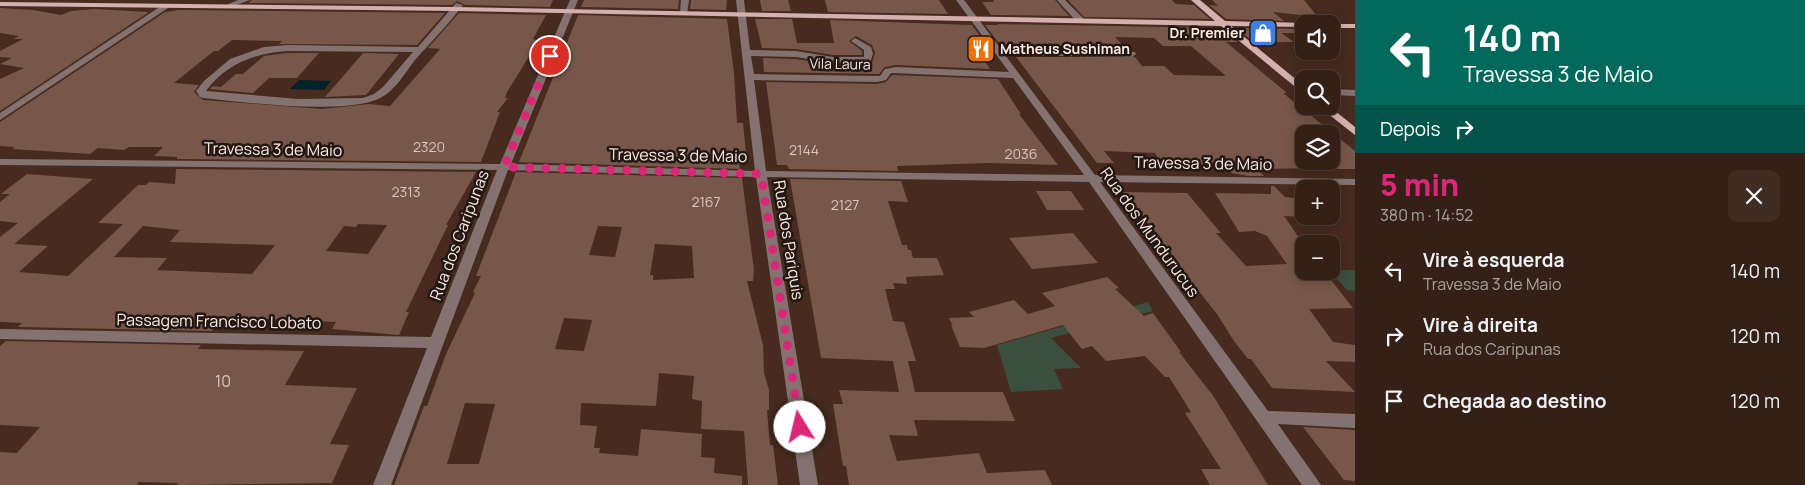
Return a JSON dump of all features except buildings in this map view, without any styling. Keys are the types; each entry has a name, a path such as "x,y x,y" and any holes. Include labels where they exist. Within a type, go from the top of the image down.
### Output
{"main road":[{"path":"167,6 176,0"},
{"path":"1195,0 1295,84"},
{"path":"0,4 457,7 742,14 846,19 1080,20 1295,25"},
{"path":"1340,26 1355,26"},
{"path":"1333,115 1355,132"}],"street":[{"path":"228,6 246,0"},
{"name":"Rua dos Caripunas","path":"382,485 504,167 574,0"},
{"path":"684,13 686,0"},
{"name":"Rua dos Pariquis","path":"740,0 751,77 761,174 809,485"},
{"name":"Rua dos Mundurucus","path":"960,0 1312,485"},
{"path":"1061,0 1080,20"},
{"path":"0,117 167,6"},
{"path":"420,50 287,48 264,50 233,61 207,83 201,91 207,96 286,101 362,101 381,93 420,50 457,7"},
{"path":"747,53 796,54 833,60 866,60 869,54 868,49 855,40"},
{"path":"998,52 1132,54"},
{"name":"Vila Laura","path":"751,77 878,79 883,78 888,71 894,70 1015,75"},
{"path":"1340,92 1355,93"},
{"name":"Travessa 3 de Maio","path":"0,162 504,167 761,174 1355,182"},
{"name":"Passagem Francisco Lobato","path":"0,334 437,343"},
{"path":"1262,416 1355,421"}],"green space":[{"path":"1340,270 1355,270 1355,291 1347,290 1338,280 1340,280"},
{"path":"1148,302 1153,311 1051,338 1081,368 1054,369 1063,389 1011,392 997,345"}],"water":[{"path":"299,80 331,81 324,90 290,89"}],"place":[{"name":"Dr. Premier","path":"1263,33"},
{"name":"Matheus Sushiman","path":"981,49"}],"route":[{"path":"550,56 504,167 761,174 800,427"}]}
